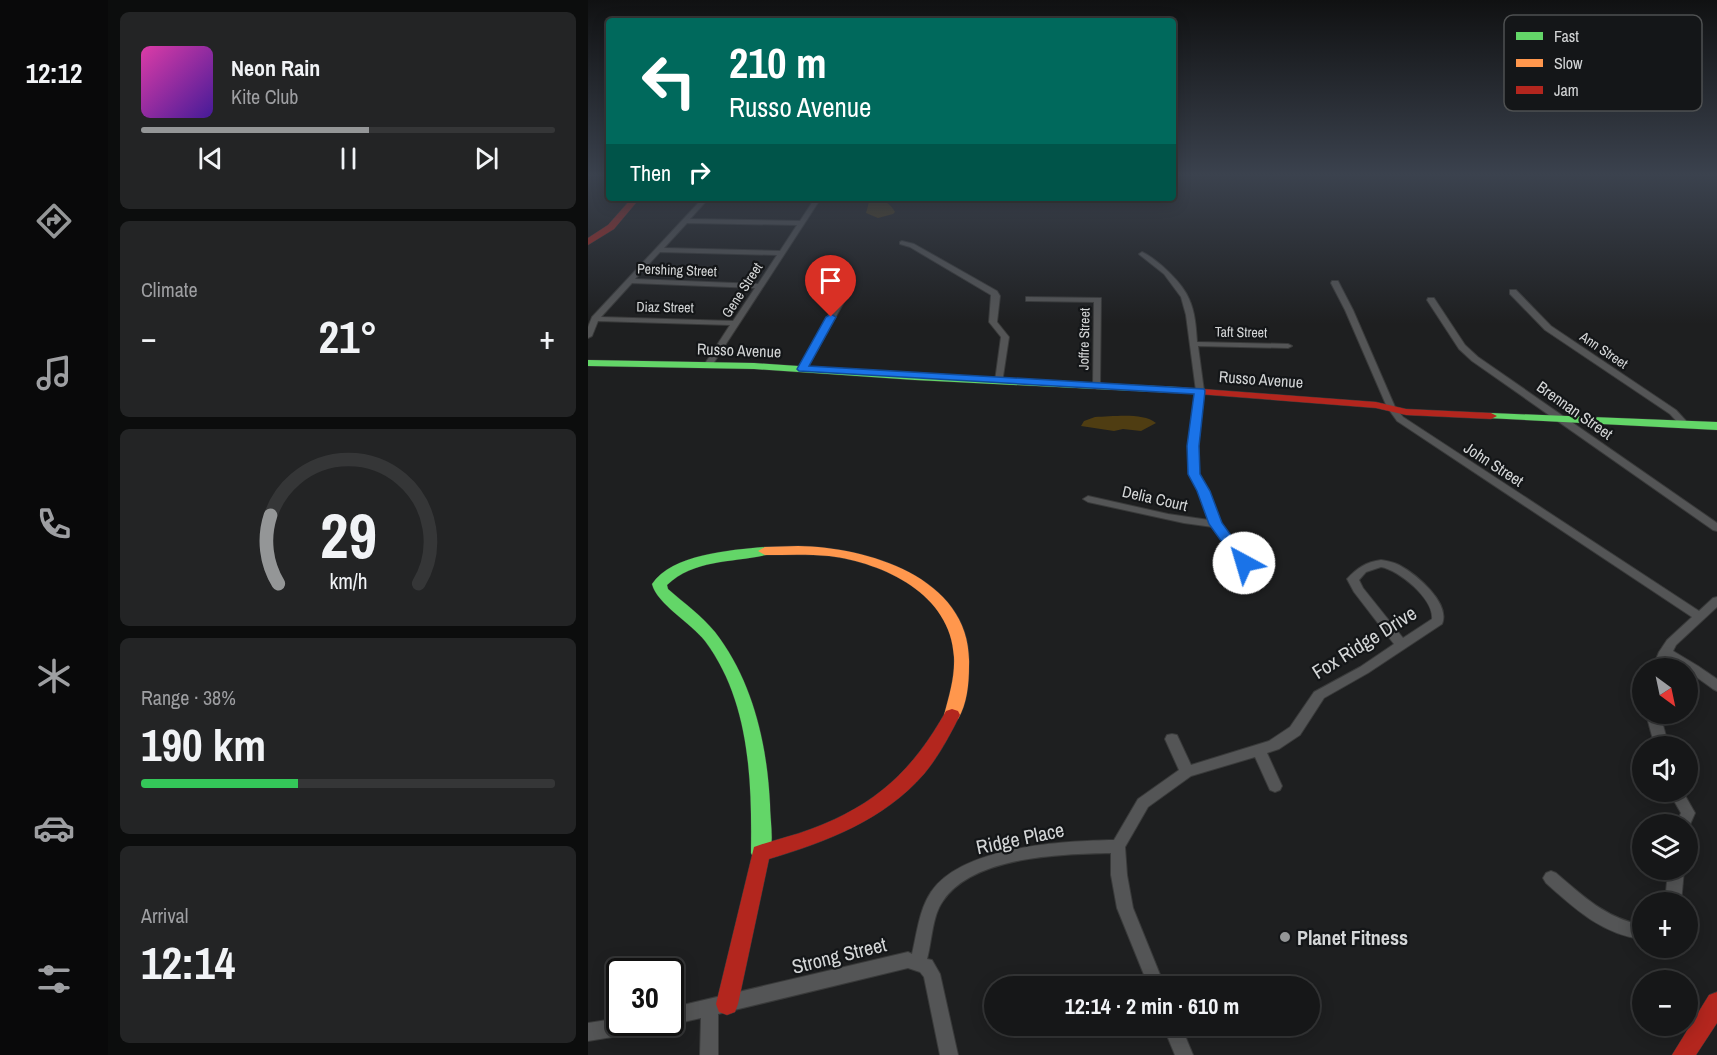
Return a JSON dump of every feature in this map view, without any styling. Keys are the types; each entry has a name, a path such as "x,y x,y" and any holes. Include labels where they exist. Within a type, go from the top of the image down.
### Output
{"street":[{"path":"588,242 613,225"},
{"path":"588,336 595,319 680,225"},
{"name":"Gene Street","path":"708,365 799,225"},
{"path":"902,243 912,245 994,293 996,296 993,322 1005,337 999,381"},
{"path":"657,250 780,253"},
{"path":"1142,254 1166,273 1185,297 1200,391 1193,446 1194,474 1204,491 1216,524 1244,563"},
{"name":"Pershing Street","path":"629,281 760,286"},
{"name":"John Street","path":"1335,283 1391,407 1400,419 1698,616"},
{"name":"Ann Street","path":"1513,292 1548,328 1682,421"},
{"name":"Joffre Street","path":"1029,299 1098,300 1097,386"},
{"path":"802,369 841,300"},
{"name":"Brennan Street","path":"1431,300 1462,346 1475,359 1717,528"},
{"name":"Diaz Street","path":"595,319 735,322"},
{"name":"Taft Street","path":"1194,344 1288,346"},
{"name":"Russo Avenue","path":"588,363 802,369 1200,391 1391,407 1406,412 1556,415 1682,421 1717,426"},
{"name":"Russo Avenue","path":"1682,421 1717,419"},
{"name":"Delia Court","path":"1088,499 1216,524"},
{"path":"727,1004 760,853 762,816 760,769 746,704 724,657 698,623 661,591 659,584 671,573 706,561 771,550 831,551 871,558 889,565 928,588 941,602 958,631 963,656 961,688 947,726 915,773 881,802 821,834 760,853"},
{"name":"Fox Ridge Drive","path":"1118,846 1143,803 1187,772 1259,751 1295,731 1320,695 1364,670 1438,621 1440,613 1437,606 1409,576 1394,566 1383,563 1360,571 1353,579 1358,589 1401,644"},
{"path":"1663,658 1671,643 1717,601"},
{"path":"1665,652 1717,686"},
{"path":"1172,740 1187,772"},
{"path":"1259,751 1275,786"},
{"path":"1118,846 1125,908 1153,976"},
{"name":"Ridge Place","path":"918,962 931,907 938,893 948,883 974,868 1002,859 1057,848 1118,846"},
{"path":"1551,878 1602,919 1616,927 1632,930"},
{"name":"Strong Street","path":"684,1014 889,963 908,960 918,962"},
{"path":"918,962 932,974 949,1055"},
{"path":"1683,1055 1717,1003"},
{"path":"709,1055 710,1008"},
{"path":"588,1032 606,1029"},
{"path":"1176,1036 1184,1055"}],"shaded area":[{"path":"1135,416 1156,423 1141,431 1123,429 1114,431 1081,426 1084,421 1095,417"}],"traffic: fast":[{"path":"588,363 754,366 915,377 1176,390"},
{"path":"1491,416 1717,426"},
{"path":"761,853 758,769 748,714 739,688 727,662 706,631 661,591 659,584 679,569 693,564 723,556 765,551"}],"traffic: slow":[{"path":"765,551 819,551 852,556 881,564 907,576 929,591 946,610 957,631 962,656 961,684 952,715"}],"traffic: jam":[{"path":"588,242 613,225"},
{"path":"1176,390 1376,405 1406,412 1491,416"},
{"path":"727,1004 761,853 821,834 874,807 918,768 937,744 952,715"},
{"path":"1683,1055 1717,1003"}],"place":[{"name":"Planet Fitness","path":"1285,937"}],"route":[{"path":"831,317 802,369 1200,391 1193,446 1194,474 1204,491 1216,524 1244,563"}]}
